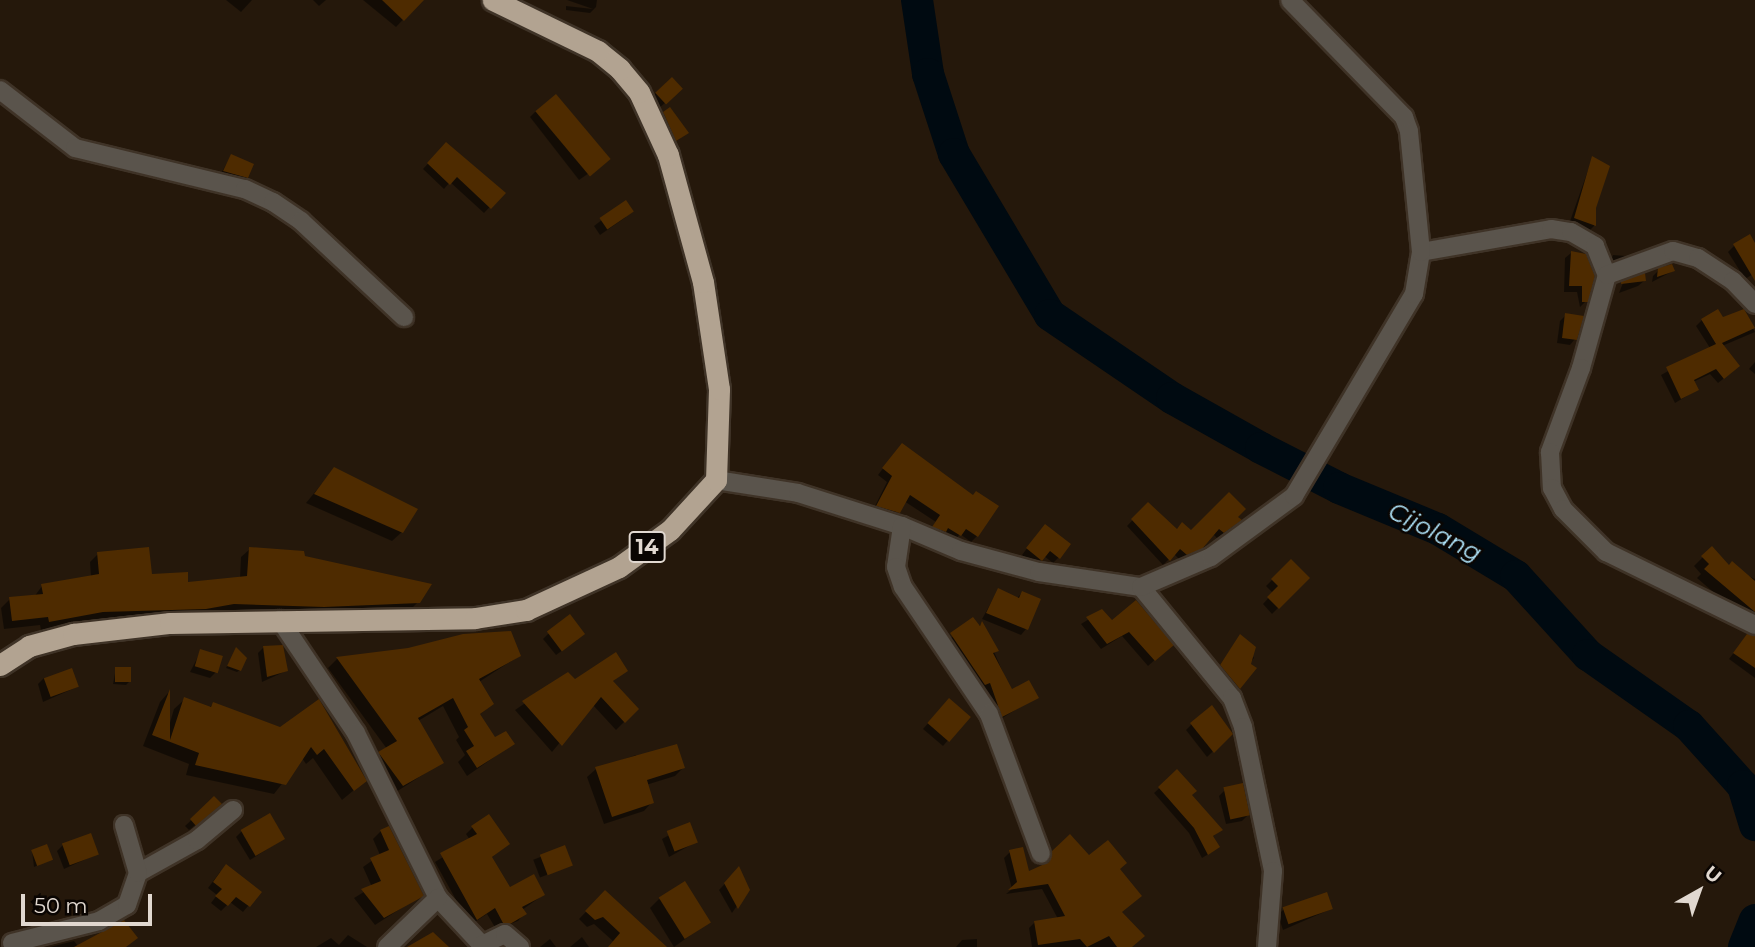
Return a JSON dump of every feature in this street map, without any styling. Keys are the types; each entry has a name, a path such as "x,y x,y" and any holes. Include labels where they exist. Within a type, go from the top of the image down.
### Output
{"highway":[{"path":"493,0 598,51 639,92 651,117 668,155 703,282 719,390 716,480"},
{"name":"14","path":"0,665 29,646 73,634 170,623 475,618 526,610 619,567 670,530 716,480"}],"street":[{"path":"716,480 798,493 902,526 961,551 1026,568 1141,587 1211,557 1294,496 1414,295 1421,252 1404,117 1290,0"},
{"path":"0,90 75,148 245,189 273,202 300,221 404,317"},
{"path":"1421,252 1551,229 1571,232 1595,246 1607,275 1581,368 1550,452 1552,488 1563,509 1606,552 1755,625"},
{"path":"1607,275 1673,251 1698,258 1732,281 1755,304"},
{"path":"902,526 896,567 903,587 989,714 1041,854"},
{"path":"1141,587 1232,698 1243,727 1273,871 1266,947"},
{"path":"280,620 356,733 438,898 482,945 505,934 520,947"},
{"path":"138,873 197,840 233,810"},
{"path":"9,940 108,918 134,895 138,873 124,825"},
{"path":"387,947 438,898"}],"building":[{"path":"382,0 424,0 404,21"},
{"path":"672,77 683,89 666,104 655,93"},
{"path":"556,94 611,159 590,176 535,111"},
{"path":"670,107 689,133 676,141 663,112"},
{"path":"446,142 506,193 491,209 457,177 450,185 427,163"},
{"path":"231,154 254,164 248,178 223,171"},
{"path":"1592,156 1610,166 1596,208 1596,226 1574,218"},
{"path":"626,200 634,212 607,230 599,218"},
{"path":"1750,234 1755,243 1755,281 1733,244"},
{"path":"1571,251 1586,254 1595,276 1588,302 1582,302 1582,286 1569,286"},
{"path":"1672,264 1675,271 1657,277 1658,268"},
{"path":"1645,273 1646,281 1621,284 1620,276"},
{"path":"1718,309 1723,317 1744,309 1755,328 1722,343 1740,366 1724,379 1716,369 1694,380 1699,390 1681,399 1666,367 1716,344 1701,319"},
{"path":"1565,313 1584,316 1577,340 1562,338"},
{"path":"902,443 973,495 976,491 999,506 978,537 966,529 961,536 948,528 946,532 932,527 940,515 910,495 900,513 876,506 892,476 882,468"},
{"path":"334,467 418,509 403,533 314,494"},
{"path":"1229,492 1246,509 1238,517 1242,520 1224,533 1219,529 1202,549 1187,555 1180,549 1170,561 1131,519 1148,502 1177,529 1182,522 1191,530"},
{"path":"1045,524 1071,544 1060,559 1050,551 1042,561 1026,548"},
{"path":"1712,546 1729,565 1732,561 1755,581 1755,612 1704,569 1709,564 1701,556"},
{"path":"149,547 152,574 188,572 188,582 247,576 249,547 304,551 305,556 432,584 420,603 324,607 234,604 206,609 103,612 49,622 48,617 12,621 9,597 43,594 41,584 99,574 97,552"},
{"path":"1291,559 1310,578 1279,609 1267,597 1278,586 1271,579"},
{"path":"998,588 1019,598 1022,591 1041,599 1028,630 986,613"},
{"path":"1136,600 1174,645 1155,661 1129,632 1107,644 1086,617 1102,609 1112,620"},
{"path":"570,614 585,634 562,651 547,631"},
{"path":"973,617 980,626 982,621 999,651 993,653 1012,689 1029,680 1039,698 1002,717 990,683 985,685 950,633"},
{"path":"511,631 521,656 479,679 494,704 480,714 495,737 506,731 515,744 477,768 466,751 474,746 464,730 468,727 453,698 418,718 444,763 403,786 378,752 397,741 336,657 408,648 463,634"},
{"path":"1240,634 1256,647 1251,664 1257,668 1240,689 1220,665"},
{"path":"1747,634 1755,636 1755,668 1733,653"},
{"path":"283,645 288,671 267,677 263,646"},
{"path":"236,647 247,658 241,671 227,666"},
{"path":"200,649 223,656 218,673 195,666"},
{"path":"616,652 628,671 613,681 639,709 625,723 601,697 562,746 522,701 568,672 575,679"},
{"path":"115,667 131,667 131,682 115,682"},
{"path":"72,668 79,687 51,697 44,678"},
{"path":"170,689 170,740 184,697 211,707 213,702 280,727 319,699 367,781 354,791 324,749 317,755 311,747 286,785 195,765 199,753 152,735"},
{"path":"949,698 971,717 949,742 927,723"},
{"path":"1212,705 1233,734 1214,753 1190,723"},
{"path":"677,744 685,768 647,780 654,803 612,817 595,767"},
{"path":"1177,769 1197,791 1192,795 1223,830 1213,836 1220,847 1208,855 1194,828 1158,787"},
{"path":"1243,783 1250,815 1230,819 1223,787"},
{"path":"214,796 222,804 196,826 190,819"},
{"path":"270,813 285,839 256,856 241,830"},
{"path":"489,814 510,844 492,857 510,887 534,874 545,895 522,907 527,914 510,924 503,923 495,908 477,920 440,853 477,834 471,826"},
{"path":"690,822 698,843 675,851 667,831"},
{"path":"389,826 424,896 384,918 361,889 381,881 370,858 389,850 380,830"},
{"path":"91,833 99,855 70,865 62,844"},
{"path":"1070,834 1089,855 1108,840 1127,863 1120,869 1142,896 1122,912 1145,936 1132,947 1117,947 1109,936 1087,947 1080,939 1038,945 1034,921 1065,916 1048,884 1008,890 1017,882 1009,850 1023,847 1029,871 1049,862 1052,851"},
{"path":"47,844 53,860 37,866 31,850"},
{"path":"565,845 573,866 548,875 540,855"},
{"path":"226,864 262,892 250,907 236,897 228,906 215,896 222,889 213,882"},
{"path":"739,866 750,890 738,909 724,883"},
{"path":"685,881 711,923 685,939 659,897"},
{"path":"605,890 667,947 608,947 620,933 603,917 595,920 585,911"},
{"path":"1327,892 1333,909 1288,924 1283,907"},
{"path":"124,920 138,938 126,947 74,947"},
{"path":"433,932 449,947 407,947"}],"waterway":[{"name":"Cijolang","path":"917,0 928,74 954,154 1050,315 1172,398 1261,448 1339,488 1438,529 1516,576 1588,655 1689,726 1743,786 1755,825"},
{"name":"Cijolang","path":"1744,947 1755,920"}]}
